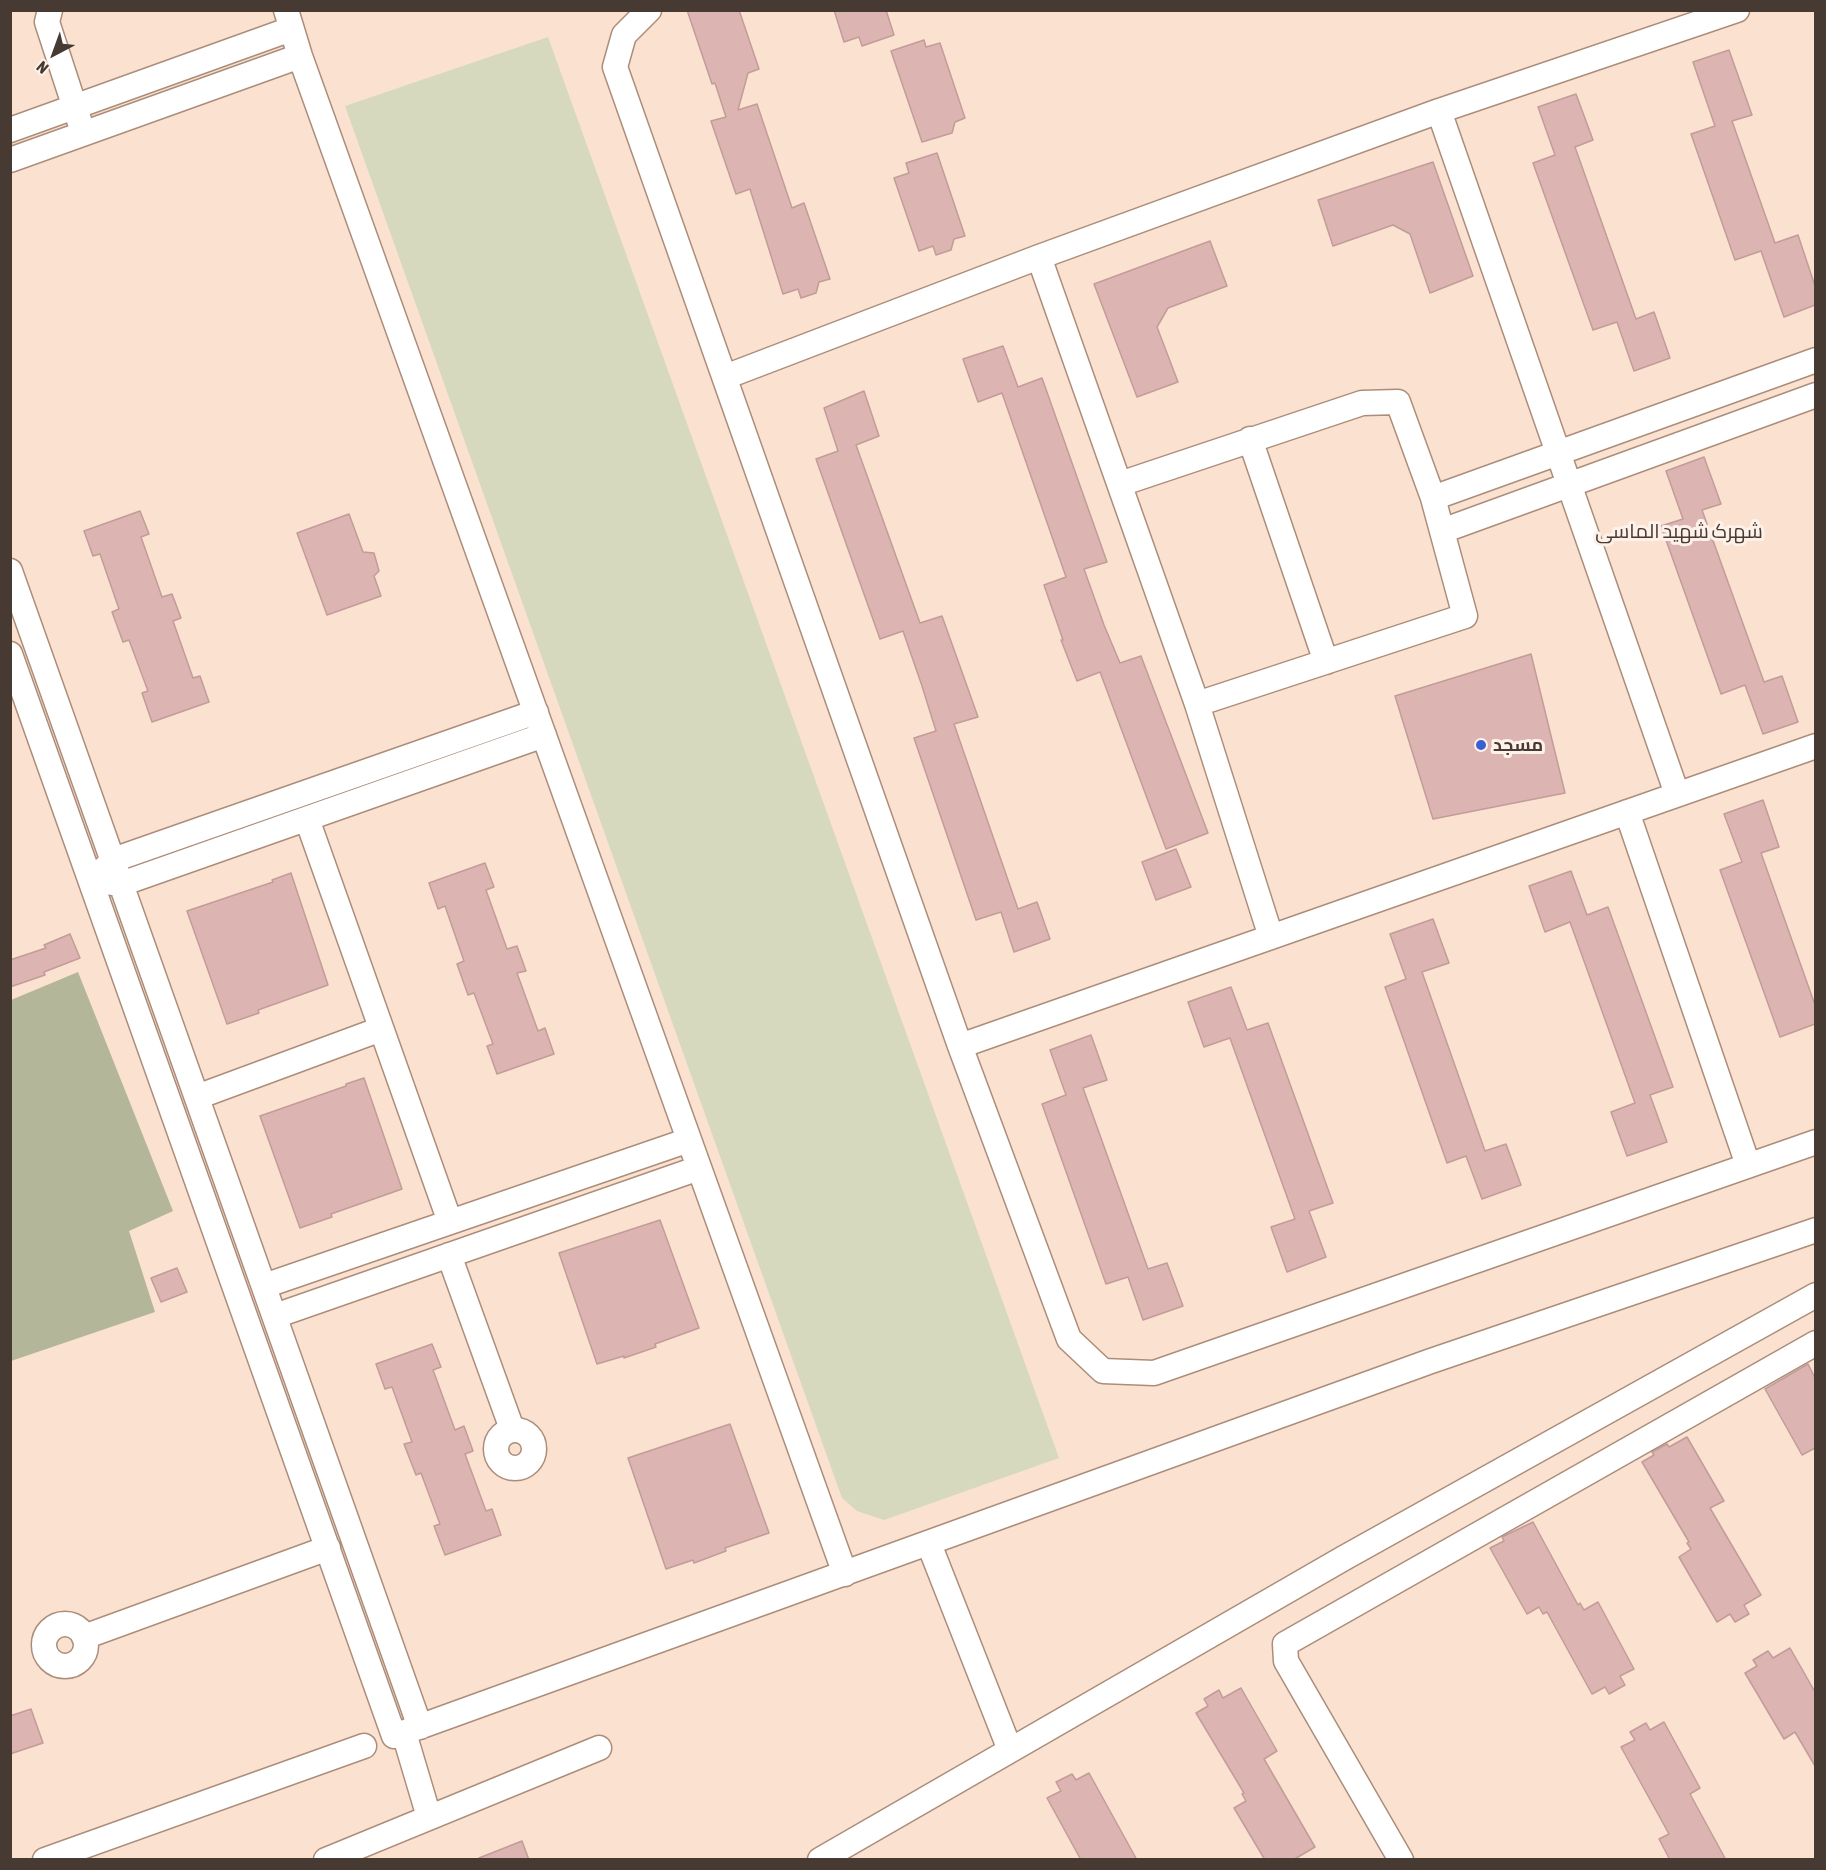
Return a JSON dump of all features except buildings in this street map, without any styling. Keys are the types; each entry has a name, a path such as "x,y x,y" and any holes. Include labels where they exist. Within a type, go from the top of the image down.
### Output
{"street":[{"path":"50,10 47,22 84,133"},
{"path":"649,10 624,34 615,67 960,1046 1069,1339 1103,1371 1154,1373 1815,1142"},
{"path":"725,377 1039,257 1439,111 1737,10"},
{"path":"10,130 75,107 288,20 845,1574"},
{"path":"10,160 300,56"},
{"path":"1439,111 1677,795"},
{"path":"1039,257 1197,704 1271,937"},
{"path":"1433,498 1815,360"},
{"path":"1442,531 1815,395"},
{"path":"1120,484 1362,403 1398,402 1433,498 1465,616 1197,704"},
{"path":"1250,439 1326,662"},
{"path":"10,571 275,1316 406,1732 429,1817"},
{"path":"10,654 328,1548 406,1732"},
{"path":"91,881 113,861 536,712"},
{"path":"91,881 121,884 544,735"},
{"path":"960,1046 1815,746"},
{"path":"1627,812 1749,1165"},
{"path":"306,819 450,1222"},
{"path":"197,1097 381,1029"},
{"path":"264,1286 689,1140"},
{"path":"275,1316 699,1168"},
{"path":"406,1732 1431,1361 1815,1230"},
{"path":"448,1255 512,1429"},
{"path":"820,1860 1344,1558 1815,1295"},
{"path":"1401,1860 1286,1661 1285,1644 1815,1343"},
{"path":"930,1544 1010,1750"},
{"path":"84,1637 328,1548"},
{"path":"45,1860 364,1746"},
{"path":"326,1860 599,1748"}],"green space":[{"path":"548,37 1059,1458 884,1520 857,1511 842,1498 345,106"},
{"path":"78,972 173,1211 129,1231 155,1312 11,1361 11,1000"}],"place":[{"name":"مسجد","path":"1481,745"}],"district":[{"name":"شهرک شهید الماسی","path":"1679,532"}]}
